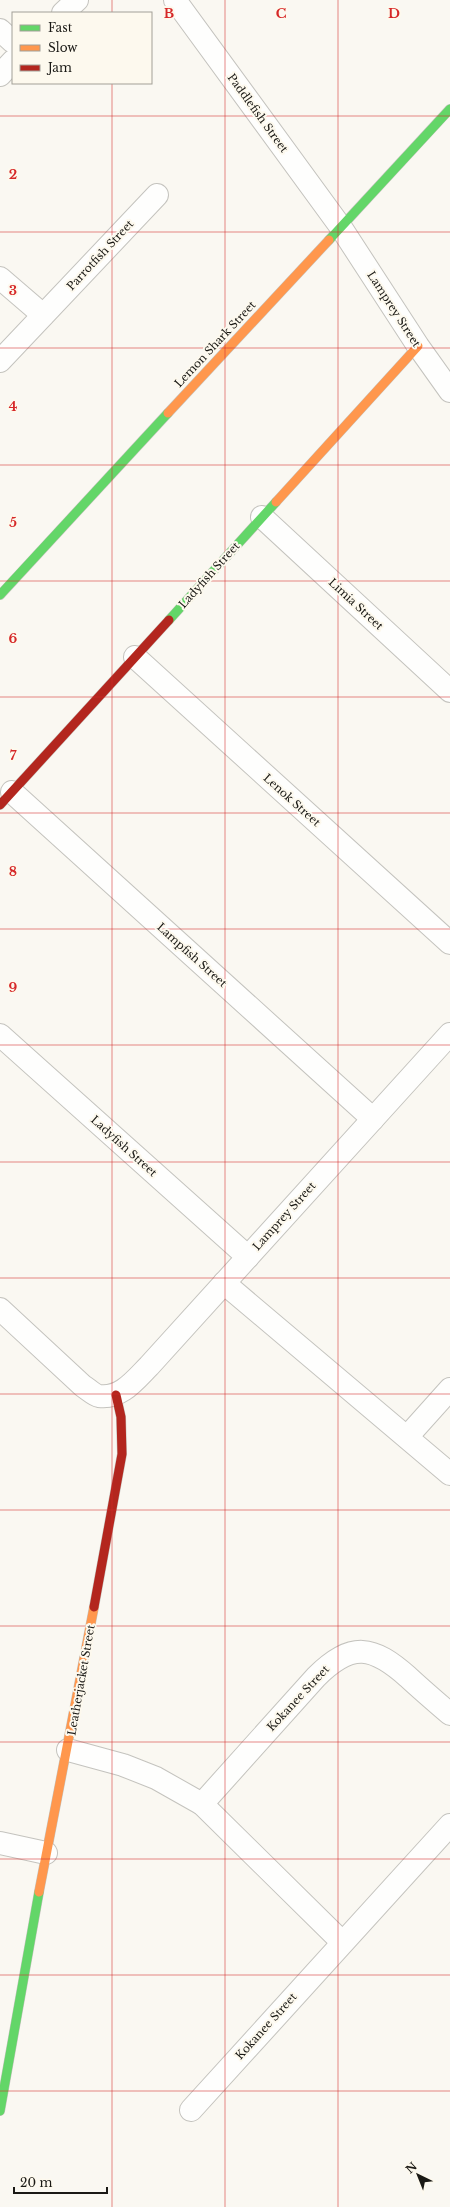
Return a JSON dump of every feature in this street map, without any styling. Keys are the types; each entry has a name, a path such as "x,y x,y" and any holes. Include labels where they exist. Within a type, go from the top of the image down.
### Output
{"street":[{"path":"64,12 77,0"},
{"name":"Paddlefish Street","path":"175,0 340,226"},
{"path":"0,30 12,41"},
{"path":"0,75 12,62"},
{"name":"Lemon Shark Street","path":"0,596 340,226 450,109"},
{"name":"Parrotfish Street","path":"0,361 156,195"},
{"name":"Lamprey Street","path":"340,226 418,346 450,391"},
{"path":"0,278 43,315"},
{"name":"Ladyfish Street","path":"6,798 418,346"},
{"name":"Limia Street","path":"262,517 450,691"},
{"name":"Lenok Street","path":"135,657 450,943"},
{"name":"Lampfish Street","path":"6,798 373,1119"},
{"name":"Lamprey Street","path":"116,1395 149,1366 450,1034"},
{"name":"Ladyfish Street","path":"0,1035 248,1257"},
{"path":"224,1283 450,1474"},
{"path":"0,1310 83,1386 98,1396 116,1395"},
{"path":"407,1437 450,1389"},
{"name":"Leatherjacket Street","path":"0,2108 46,1853 68,1750 122,1454 121,1417 116,1395"},
{"name":"Kokanee Street","path":"202,1804 316,1676 330,1662 350,1653 366,1652 377,1654 390,1662 450,1714"},
{"path":"68,1750 123,1766 156,1778 202,1804 342,1942"},
{"name":"Kokanee Street","path":"191,2110 342,1942 450,1825"},
{"path":"0,1843 46,1853"}],"traffic: fast":[{"path":"329,240 450,109"},
{"path":"0,595 168,413"},
{"path":"169,620 276,502"},
{"path":"0,2111 39,1892"}],"traffic: slow":[{"path":"168,413 329,240"},
{"path":"276,502 418,346"},
{"path":"39,1892 94,1607"}],"traffic: jam":[{"path":"0,805 169,620"},
{"path":"94,1607 122,1454 121,1417 116,1395"}]}
